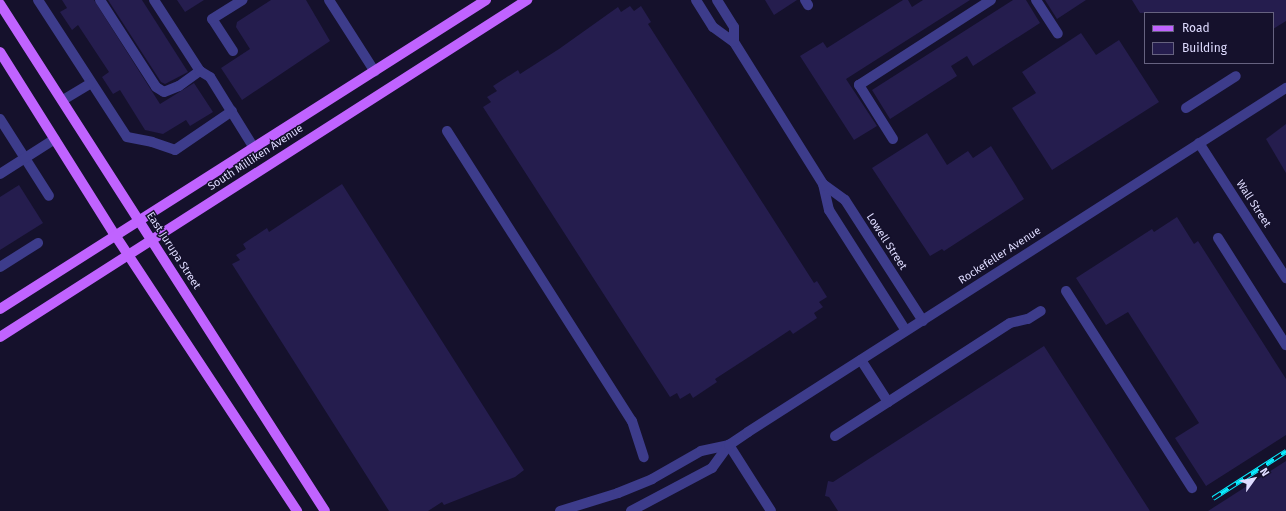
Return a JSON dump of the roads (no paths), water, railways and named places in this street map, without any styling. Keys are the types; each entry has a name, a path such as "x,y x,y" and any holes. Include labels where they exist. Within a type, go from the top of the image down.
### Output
{"main road":[{"name":"South Milliken Avenue","path":"0,309 486,0"},
{"name":"South Milliken Avenue","path":"0,337 527,0"},
{"name":"East Jurupa Street","path":"0,4 63,100 325,511"},
{"path":"0,52 115,235 297,511"}],"street":[{"path":"38,0 127,138 152,142 175,150 232,112"},
{"path":"100,0 156,87 164,92 179,86 200,71"},
{"path":"154,0 200,71 210,77 254,148"},
{"path":"233,51 212,19 242,0"},
{"path":"329,0 374,72"},
{"name":"Lowell Street","path":"696,0 713,27 734,42 823,184 829,210 906,331"},
{"name":"Lowell Street","path":"717,0 734,27 734,42"},
{"path":"893,139 859,85 991,0"},
{"path":"1036,0 1058,34"},
{"path":"1186,108 1236,76"},
{"path":"63,100 92,83"},
{"name":"Rockefeller Avenue","path":"560,511 618,493 652,479 701,451 728,445 1286,88"},
{"path":"0,120 49,196"},
{"path":"447,131 632,421 644,457"},
{"path":"0,174 55,139"},
{"name":"Wall Street","path":"1199,143 1286,278"},
{"name":"Lowell Street","path":"823,184 845,200 923,321"},
{"path":"1218,238 1286,345"},
{"path":"0,267 38,243"},
{"path":"1066,291 1192,488"},
{"path":"835,436 1010,323 1028,319 1041,311"},
{"path":"861,360 888,402"},
{"path":"728,445 771,511"},
{"name":"Rockefeller Avenue","path":"631,511 712,468 728,445"}],"railway":[{"path":"1213,498 1286,451"}]}
